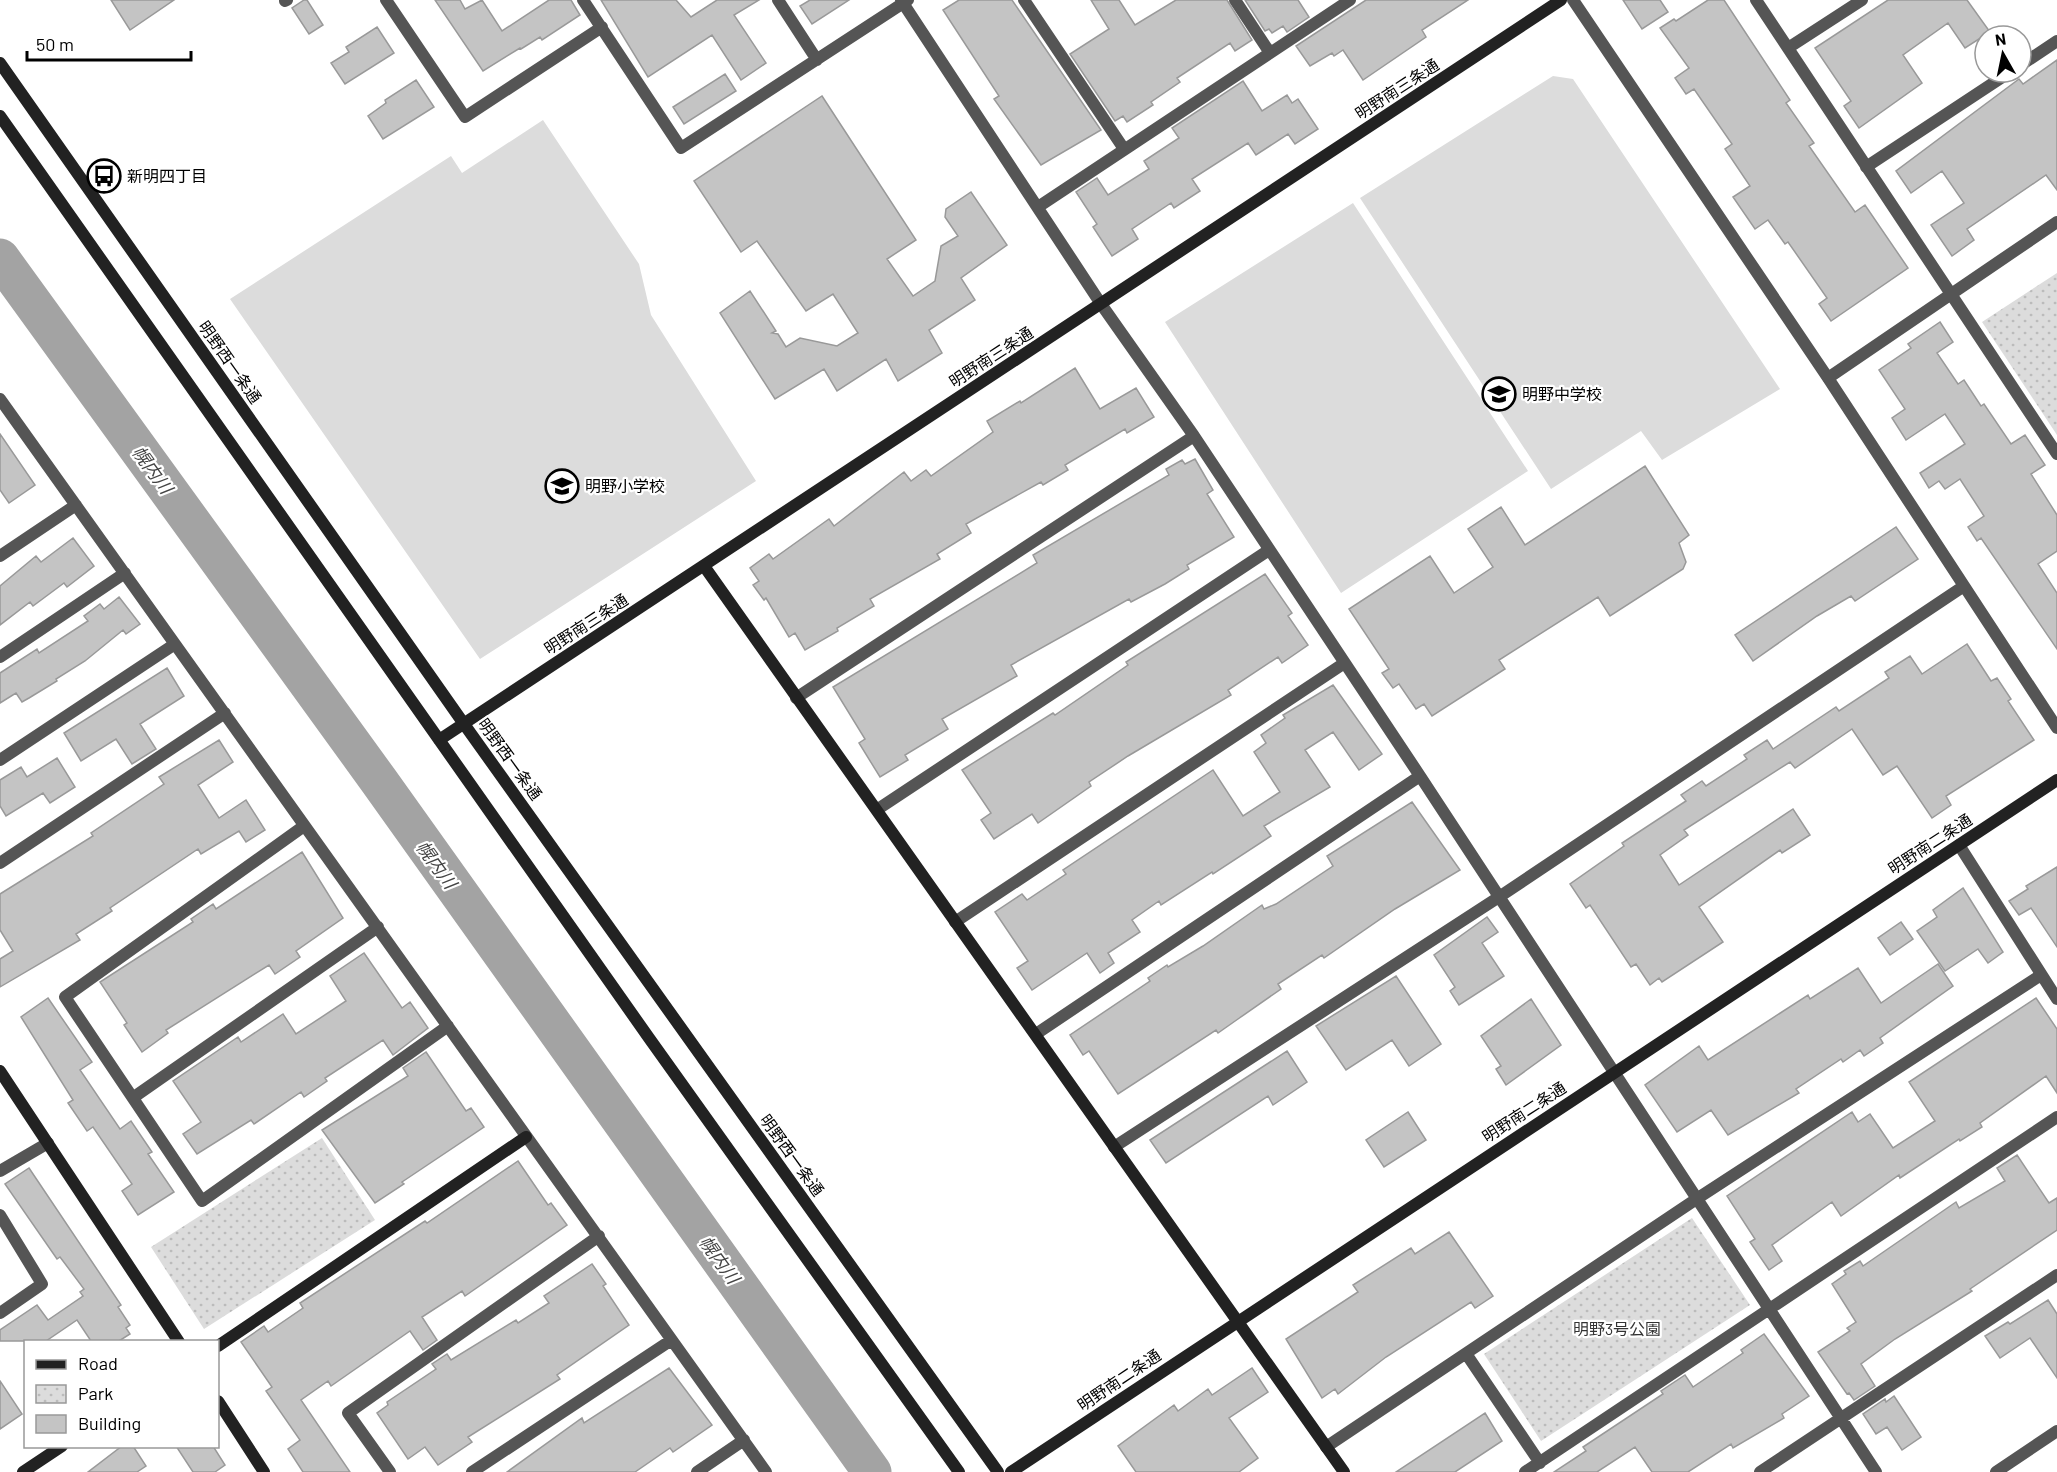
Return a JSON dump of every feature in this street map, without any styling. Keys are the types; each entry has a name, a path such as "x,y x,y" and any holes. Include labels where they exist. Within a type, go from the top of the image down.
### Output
{"street":[{"path":"386,0 465,117 602,27"},
{"path":"583,0 681,148 904,1 1101,304 1194,436 1420,776 1613,1073 1771,1308 1876,1472"},
{"path":"777,0 817,60"},
{"path":"1024,0 1124,149"},
{"path":"1235,0 1270,52"},
{"path":"1038,207 1350,0"},
{"name":"明野南三条通","path":"439,740 1561,0"},
{"path":"1573,0 1828,378 2057,728"},
{"path":"1756,0 2057,454"},
{"path":"1788,48 1862,0"},
{"path":"2033,57 2057,41"},
{"name":"明野西一条通","path":"0,63 464,724 998,1472"},
{"path":"1866,167 1992,84"},
{"path":"0,116 439,740 959,1472"},
{"path":"1828,378 2057,222"},
{"path":"0,399 599,1236 670,1341 766,1472"},
{"path":"796,698 1194,436"},
{"path":"0,556 76,505"},
{"path":"878,809 1269,550"},
{"path":"704,566 796,698 878,809 955,922 1344,1472"},
{"path":"0,657 125,573"},
{"path":"1114,1147 1499,897 1964,585"},
{"path":"0,760 175,644"},
{"path":"955,922 1344,664"},
{"path":"0,862 225,713"},
{"path":"1035,1034 1420,776"},
{"name":"明野南二条通","path":"1011,1472 1237,1320 2057,780"},
{"path":"304,826 65,997 202,1201 448,1026"},
{"path":"1959,845 2057,999"},
{"path":"134,1097 378,927"},
{"path":"1326,1447 1467,1355 1698,1198 2041,975"},
{"path":"0,1071 178,1340"},
{"path":"1525,1472 2057,1118"},
{"path":"219,1345 526,1137"},
{"path":"0,1171 48,1143"},
{"path":"0,1215 42,1284 0,1314"},
{"path":"390,1472 348,1413 599,1236"},
{"path":"1760,1472 2057,1275"},
{"path":"472,1472 670,1341"},
{"path":"1467,1355 1540,1463"},
{"path":"219,1403 264,1472"},
{"path":"1996,1472 2057,1431"},
{"path":"697,1472 744,1440"},
{"path":"23,1472 59,1448"}],"green space":[{"path":"1553,76 1573,79 1780,389 1662,460 1641,431 1551,489 1360,198"},
{"path":"543,120 639,264 651,315 756,481 480,659 230,299 451,156 462,173"},
{"path":"1353,203 1528,471 1341,593 1165,322"},
{"path":"2057,273 2057,435 1982,322"},
{"path":"322,1138 375,1220 204,1329 151,1247"},
{"name":"明野3号公園","path":"1692,1218 1750,1305 1541,1441 1484,1354"}],"building":[{"path":"111,0 174,0 130,30"},
{"path":"307,0 323,25 309,34 292,8"},
{"path":"435,0 460,0 465,9 482,0 502,31 549,0 571,0 580,15 542,40 540,37 483,71"},
{"path":"601,0 676,0 691,17 717,0 759,0 734,15 766,63 741,80 712,35 648,77"},
{"path":"810,0 849,0 812,24 800,6"},
{"path":"959,0 1012,0 1101,130 1041,165 994,99 999,96 943,10"},
{"path":"1091,0 1119,0 1135,25 1176,0 1227,0 1252,40 1235,51 1230,43 1177,78 1180,82 1151,102 1153,105 1127,122 1123,116 1115,121 1070,54 1109,29"},
{"path":"1245,0 1298,0 1309,17 1287,32 1283,26 1272,33 1269,29 1265,31"},
{"path":"1366,0 1468,0 1422,30 1426,37 1363,80 1343,50 1334,56 1332,53 1310,66 1296,46"},
{"path":"1623,0 1660,0 1668,12 1642,29"},
{"path":"1708,0 1724,0 1790,100 1786,103 1814,143 1809,146 1855,212 1865,205 1908,268 1831,321 1819,304 1827,298 1788,242 1785,244 1768,220 1755,229 1733,197 1750,186 1725,149 1732,144 1694,89 1686,94 1675,78 1689,68 1660,28 1674,19 1676,21"},
{"path":"1888,0 1967,0 1984,24 1973,24 1973,43 1965,48 1948,23 1903,55 1922,83 1859,128 1844,106 1851,101 1815,48"},
{"path":"377,27 394,53 345,84 331,63 349,52 346,47"},
{"path":"2057,60 2057,190 2046,175 1967,229 1974,240 1952,256 1931,225 1964,203 1942,171 1911,193 1896,171 2012,84 2033,84 2033,77"},
{"path":"725,74 736,91 684,124 673,107"},
{"path":"416,80 434,107 383,139 368,116 386,103 385,100"},
{"path":"1243,81 1262,111 1287,95 1292,103 1298,99 1318,129 1295,144 1288,134 1256,155 1248,143 1192,179 1200,191 1174,208 1171,203 1132,229 1138,239 1112,256 1093,227 1097,224 1076,192 1097,178 1108,195 1149,169 1144,161 1179,138 1172,128"},
{"path":"822,96 916,240 887,259 913,296 935,281 941,246 958,236 945,217 946,209 971,192 1007,245 961,278 975,300 929,330 942,353 898,381 886,359 837,391 824,369 775,399 720,313 750,291 776,331 772,333 778,334 786,347 800,338 837,346 858,333 833,294 806,311 757,241 741,252 694,181"},
{"path":"1940,322 1953,342 1937,353 1958,384 1964,380 1981,406 1984,404 2011,444 2025,435 2045,465 2031,474 2057,515 2057,551 2038,564 2057,593 2057,649 1981,538 1977,541 1968,527 1984,516 1960,479 1945,489 1939,481 1929,488 1920,473 1965,444 1945,414 1906,440 1892,418 1905,409 1879,370 1911,348 1908,344"},
{"path":"1075,368 1100,409 1136,388 1154,417 1127,433 1125,429 1065,465 1068,470 1043,485 1041,482 966,524 971,533 937,554 940,559 870,599 874,606 837,628 838,631 805,650 795,633 789,637 766,598 764,600 753,585 759,581 750,568 769,554 773,559 829,519 834,526 904,472 911,481 926,470 931,476 993,432 987,421 1020,401 1021,403"},
{"path":"0,434 35,485 9,503 0,490"},
{"path":"1195,459 1213,490 1207,494 1234,537 1187,565 1189,569 1165,584 1131,602 1129,599 1011,665 1017,676 942,719 948,729 905,755 908,760 880,777 859,743 865,739 833,687 1037,563 1033,555 1169,475 1166,469 1182,460 1185,464"},
{"path":"1645,466 1689,535 1679,543 1686,562 1683,569 1610,616 1598,597 1499,660 1505,669 1432,716 1424,704 1416,709 1399,684 1393,688 1382,673 1389,669 1349,609 1430,556 1454,593 1493,567 1468,529 1501,507 1525,545"},
{"path":"1896,527 1918,559 1855,601 1851,596 1817,616 1753,661 1735,635"},
{"path":"73,538 94,566 67,587 64,583 33,606 30,602 0,625 0,586 36,556 41,562"},
{"path":"1265,574 1292,613 1288,616 1308,645 1282,663 1278,657 1228,690 1231,695 1089,782 1091,786 1038,823 1032,814 994,839 981,820 991,813 962,770 1053,713 1055,715 1128,665 1126,662"},
{"path":"119,597 140,624 126,634 123,630 85,661 56,679 57,681 22,702 16,693 0,703 0,673 37,649 39,653 88,621 84,616 100,604 104,609"},
{"path":"1967,644 1991,681 1997,678 2011,699 2008,701 2034,740 1946,796 1951,805 1932,818 1897,766 1883,775 1852,729 1795,768 1790,762 1684,830 1688,835 1660,855 1679,885 1793,809 1810,835 1782,853 1780,850 1699,907 1723,942 1662,982 1659,978 1650,985 1636,964 1631,967 1590,905 1586,908 1570,884 1624,846 1622,843 1686,801 1681,795 1702,781 1706,786 1747,759 1744,755 1767,740 1773,749 1836,707 1839,711 1889,678 1885,672 1910,656 1922,674"},
{"path":"167,668 184,696 140,724 156,749 132,764 116,739 81,761 64,733"},
{"path":"1333,685 1382,754 1359,770 1333,732 1305,750 1330,787 1264,826 1271,836 1213,874 1212,872 1161,905 1159,901 1132,920 1140,932 1108,953 1114,963 1100,973 1087,953 1032,990 1017,968 1028,961 995,912 1022,894 1027,900 1066,874 1063,870 1213,770 1243,816 1280,792 1254,752 1266,743 1261,735 1285,718 1283,715"},
{"path":"219,740 233,762 198,785 219,818 246,800 265,830 246,842 239,831 201,854 198,849 110,908 112,911 76,934 80,940 0,987 0,959 13,951 0,930 0,894 93,836 91,833 164,784 159,777"},
{"path":"57,758 75,787 50,803 43,793 6,816 0,806 0,780 21,767 27,777"},
{"path":"1412,802 1460,870 1395,909 1324,958 1322,955 1278,984 1281,989 1218,1033 1216,1030 1118,1094 1089,1051 1083,1055 1070,1035 1150,981 1148,978 1167,965 1168,967 1203,946 1262,905 1264,909 1276,904 1333,866 1327,856"},
{"path":"302,852 343,918 296,951 300,957 275,974 269,965 166,1030 168,1033 142,1052 124,1025 127,1023 100,982 193,922 191,919 213,904 216,909"},
{"path":"2057,867 2057,947 2031,908 2019,915 2009,901 2028,889 2026,886"},
{"path":"1963,888 2003,952 1988,963 1978,949 1945,971 1917,931 1937,917 1933,910"},
{"path":"1487,917 1498,932 1482,943 1504,976 1459,1005 1450,991 1455,987 1434,955"},
{"path":"1901,922 1913,939 1890,955 1878,938"},
{"path":"364,953 402,1008 410,1002 428,1028 393,1055 383,1040 325,1078 327,1081 304,1097 301,1092 254,1124 251,1120 197,1154 183,1134 201,1122 173,1081 238,1037 241,1042 283,1014 296,1034 346,1001 330,976"},
{"path":"1938,964 1953,986 1880,1038 1883,1043 1864,1056 1860,1050 1843,1062 1841,1059 1796,1089 1799,1093 1728,1135 1711,1110 1677,1132 1645,1085 1699,1046 1708,1060 1808,995 1810,999 1858,968 1881,1003"},
{"path":"1396,976 1441,1044 1409,1066 1392,1040 1346,1070 1316,1026"},
{"path":"48,998 92,1062 80,1070 120,1129 131,1121 152,1152 148,1154 174,1192 138,1215 122,1191 132,1184 93,1127 87,1131 68,1103 73,1100 21,1017"},
{"path":"2036,998 2057,1029 2057,1093 2046,1076 1980,1123 1982,1127 1960,1141 1959,1139 1900,1178 1899,1175 1841,1216 1832,1202 1772,1245 1782,1261 1769,1270 1750,1242 1755,1239 1727,1196 1852,1112 1858,1122 1870,1114 1893,1148 1935,1121 1909,1082"},
{"path":"1531,999 1561,1045 1506,1085 1496,1069 1501,1066 1481,1036"},
{"path":"1287,1051 1307,1082 1273,1105 1268,1096 1166,1163 1150,1140"},
{"path":"426,1052 466,1111 471,1108 484,1127 375,1203 322,1130 408,1076 403,1068"},
{"path":"1408,1112 1426,1140 1384,1167 1366,1140"},
{"path":"2017,1155 2049,1203 2057,1198 2057,1230 1970,1289 1972,1291 1895,1339 1861,1364 1875,1386 1854,1400 1849,1393 1847,1394 1818,1352 1850,1331 1847,1328 1856,1322 1832,1284 1846,1274 1844,1271 1860,1261 1863,1266 1956,1202 1959,1208 2005,1181 1997,1168"},
{"path":"518,1161 548,1205 551,1203 567,1225 465,1296 462,1291 422,1317 437,1340 423,1350 410,1331 331,1386 328,1381 301,1400 350,1472 303,1472 288,1449 300,1440 266,1391 272,1387 241,1342 264,1326 268,1332 303,1308 300,1303 425,1221 427,1223"},
{"path":"29,1168 121,1305 118,1307 130,1325 126,1328 130,1334 121,1340 90,1340 77,1320 47,1340 0,1341 0,1330 37,1305 48,1320 83,1296 80,1292 84,1289 60,1257 57,1259 5,1184"},
{"path":"1449,1232 1493,1296 1475,1308 1471,1302 1386,1357 1338,1394 1335,1389 1322,1398 1286,1339 1358,1292 1353,1285 1411,1248 1415,1254"},
{"path":"592,1264 606,1284 603,1286 629,1325 557,1375 560,1379 468,1437 472,1442 438,1465 425,1447 408,1459 377,1413 388,1405 387,1402 436,1369 432,1364 447,1354 451,1360 516,1320 518,1323 549,1303 544,1296"},
{"path":"2048,1300 2057,1314 2057,1378 2030,1338 2000,1358 1985,1336 2008,1322 2010,1324"},
{"path":"1764,1334 1809,1396 1782,1414 1784,1418 1733,1448 1731,1444 1688,1472 1652,1472 1635,1447 1597,1472 1554,1472 1586,1451 1583,1447 1663,1394 1661,1391 1685,1375 1693,1387 1743,1353 1741,1350"},
{"path":"669,1368 712,1425 673,1452 670,1448 635,1472 507,1472 582,1418 584,1423"},
{"path":"1252,1368 1268,1392 1229,1418 1258,1458 1239,1472 1136,1472 1118,1446 1174,1405 1178,1411 1208,1389 1212,1395"},
{"path":"0,1381 22,1414 0,1429"},
{"path":"1894,1396 1921,1437 1902,1450 1887,1427 1876,1434 1863,1414 1885,1399 1886,1402"},
{"path":"1485,1413 1502,1441 1455,1472 1396,1472"},
{"path":"119,1448 134,1448 146,1466 137,1472 88,1472"},
{"path":"177,1448 214,1448 225,1465 215,1472 193,1472"}],"waterway":[{"name":"幌内川","path":"0,258 379,781 872,1472"}],"place":[{"name":"新明四丁目","path":"104,176"},
{"name":"明野中学校","path":"1499,394"},
{"name":"明野小学校","path":"562,486"}]}
